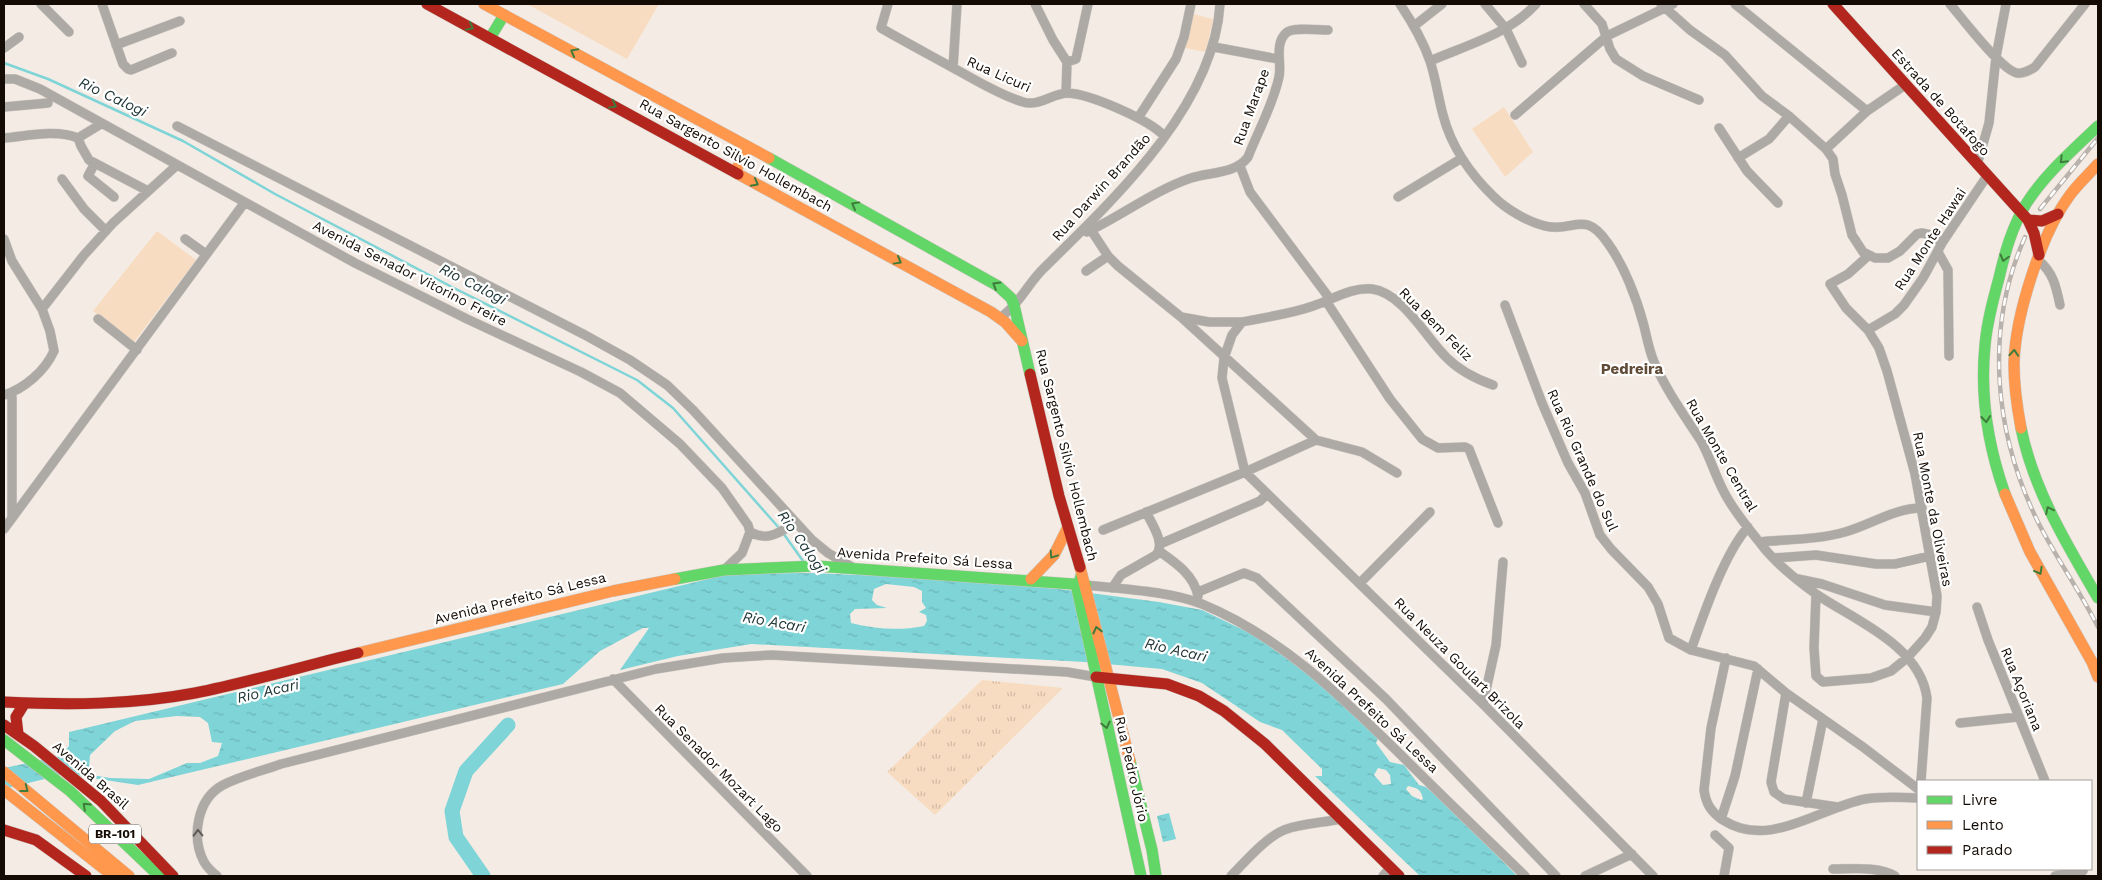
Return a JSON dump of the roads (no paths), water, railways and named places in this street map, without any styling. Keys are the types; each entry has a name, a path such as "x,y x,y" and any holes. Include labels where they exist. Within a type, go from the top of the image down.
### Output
{"main road":[{"name":"Rua Sargento Silvio Hollembach","path":"427,4 1000,318 1024,342"},
{"name":"Rua Sargento Silvio Hollembach","path":"484,4 748,147 1004,290 1014,305 1024,342 1036,401 1082,584 1115,701 1156,876"},
{"name":"Estrada de Botafogo","path":"1833,4 2024,216 2034,233 2038,257"},
{"path":"490,38 504,15"},
{"path":"2098,126 2047,177 2024,216 2004,258 1986,330 1983,370 1987,431 2005,500 2017,528 2098,677"},
{"path":"735,172 748,147"},
{"path":"2098,164 2070,195 2058,214 2038,257 2025,292 2015,344 2013,369 2017,414 2028,460 2042,496 2098,598"},
{"path":"2024,216 2042,221 2058,214"},
{"path":"1031,579 1054,556 1068,526"},
{"name":"Avenida Prefeito Sá Lessa","path":"4,702 74,705 194,693 612,591 724,570 816,566 1031,579 1082,584"},
{"name":"Rua Sargento Silvio Hollembach","path":"1082,584 1095,673"},
{"path":"1095,673 1182,688 1224,711 1265,744 1341,819 1391,874"},
{"name":"Rua Pedro Jório","path":"1095,673 1141,876"},
{"path":"1115,701 1133,681"},
{"path":"18,734 16,717 24,704"},
{"name":"Avenida Brasil","path":"4,725 34,746 101,801 174,876"},
{"name":"Avenida Brasil","path":"4,740 70,792 159,876"},
{"name":"BR-101","path":"4,772 129,876"},
{"path":"4,790 100,873 113,876"},
{"path":"4,830 36,840 86,876"}],"street":[{"path":"41,4 69,32"},
{"path":"102,4 116,44 128,69 131,70 172,52"},
{"name":"Rua Licuri","path":"888,4 881,28 953,68 1025,103 1066,93"},
{"path":"953,68 957,4"},
{"path":"1035,4 1049,33 1067,62 1066,93 1101,103 1138,118 1152,125 1164,136"},
{"path":"1067,62 1076,59 1088,4"},
{"path":"1138,118 1176,59 1184,37 1191,4"},
{"name":"Rua Darwin Brandão","path":"1000,318 1014,305 1045,267 1080,235 1131,178 1164,136 1196,87 1214,47 1220,4"},
{"name":"Rua Monte Central","path":"1400,4 1414,26 1430,61 1446,127 1462,158 1475,177 1495,198 1521,215 1546,226 1590,225 1607,240 1637,301 1654,363 1681,413 1706,451 1723,490 1748,528 1773,558 1816,594 1868,625 1888,640 1907,658 1922,680 1927,698 1921,780"},
{"path":"1414,26 1442,4"},
{"path":"1486,4 1506,29 1522,64"},
{"path":"1584,4 1602,24 1610,49 1616,59 1643,76 1699,100"},
{"path":"1736,4 1867,111"},
{"path":"1950,4 1996,58 2009,70 2018,73 2026,72 2035,67 2084,4"},
{"path":"1977,165 1989,123 1996,58 2006,4"},
{"path":"1430,61 1506,29 1520,20 1533,5"},
{"path":"1515,115 1606,36 1666,5 1690,30 1724,56 1762,96 1789,116 1826,149 1833,159 1835,174 1852,235 1863,252 1868,256 1882,259 1893,256 1920,233 1928,233 1940,247 1948,270 1949,356"},
{"path":"116,44 180,21"},
{"name":"Rua Marape","path":"1080,235 1157,192 1192,177 1240,166 1248,157 1276,88 1280,68 1278,59 1284,36 1287,32 1294,30 1328,30"},
{"path":"4,48 19,37"},
{"path":"1214,47 1278,59"},
{"name":"Avenida Senador Vitorino Freire","path":"4,79 15,79 40,89 176,166 363,267 620,392 680,444 722,488 739,509 750,532"},
{"path":"1826,149 1867,111 1905,85"},
{"path":"4,106 48,103"},
{"path":"1738,158 1769,139 1789,116"},
{"path":"78,138 101,124"},
{"name":"Avenida Senador Vitorino Freire","path":"176,126 586,335 630,360 667,386 693,410 820,548 855,568"},
{"path":"1719,128 1747,171 1778,204"},
{"path":"4,138 58,134 71,135 78,138"},
{"path":"78,138 80,146 90,160 148,191"},
{"path":"1398,197 1462,158"},
{"path":"95,163 88,176 114,196"},
{"path":"42,309 84,255 106,231 176,166"},
{"path":"1240,166 1250,192 1328,300 1390,399 1422,439 1438,448 1466,447 1469,449 1498,523"},
{"name":"Rua Monte Hawai","path":"1868,330 1894,314 1904,305 1987,176"},
{"path":"62,179 84,209 106,231"},
{"path":"4,529 245,202"},
{"path":"1091,230 1108,256 1181,317 1316,440 1362,452 1397,474"},
{"path":"4,239 12,261 42,309 52,337 54,352 44,366 29,380 8,394 12,518"},
{"path":"185,239 206,254"},
{"path":"1086,271 1108,256"},
{"name":"Rua Monte da Oliveiras","path":"1816,594 1814,648 1816,676 1819,680 1827,682 1872,678 1891,671 1907,658 1925,638 1932,627 1936,612 1937,596 1922,508 1915,474 1887,371 1879,348 1868,330 1846,308 1830,284 1848,274 1868,256"},
{"path":"2038,257 2053,278 2060,304"},
{"name":"Rua Bem Feliz","path":"1181,317 1209,322 1242,322 1301,310 1366,289 1378,290 1388,295 1408,312 1435,346 1455,366 1476,379 1493,385"},
{"name":"Rua Rio Grande do Sul","path":"1505,305 1542,403 1568,463 1585,494 1600,535 1611,550 1648,587 1658,604 1669,638 1691,650"},
{"path":"98,319 137,350"},
{"path":"1242,322 1232,335 1224,358 1222,378 1246,472"},
{"path":"1103,530 1246,472 1316,440"},
{"name":"Rua Neuza Goulart Brizola","path":"1246,472 1483,704 1653,876"},
{"path":"1112,588 1121,575 1156,555 1160,548 1260,501 1267,494"},
{"path":"1760,542 1838,534 1898,512 1922,508"},
{"path":"1146,512 1160,548 1194,582 1200,604"},
{"path":"1360,584 1430,512"},
{"path":"724,570 742,553 750,532 764,538 796,523"},
{"path":"1748,528 1740,537 1720,578 1691,650 1758,668 1786,693 1917,789"},
{"path":"1773,558 1816,555 1886,564 1930,556"},
{"path":"1483,704 1496,645 1503,562"},
{"path":"1198,592 1244,573 1257,578 1386,700 1556,876"},
{"path":"1797,578 1822,584 1885,606 1936,612"},
{"name":"Avenida Prefeito Sá Lessa","path":"1082,584 1167,596 1200,604 1235,620 1272,641 1318,676 1525,876"},
{"name":"Rua Açoriana","path":"1977,607 2018,717 2045,780"},
{"path":"216,876 204,862 198,848 197,829 200,814 210,795 222,786 281,764 656,669 723,658 772,655 1095,673"},
{"path":"1726,658 1712,728 1705,778 1705,800 1710,811 1721,819 1741,828 1763,831 1781,828 1865,799 1885,797 1917,798"},
{"path":"1721,819 1735,776 1758,668"},
{"name":"Rua Senador Mozart Lago","path":"613,679 807,876"},
{"path":"1786,693 1772,786 1778,796 1806,803 1840,807"},
{"path":"1960,723 2018,717"},
{"path":"1806,803 1823,719"},
{"path":"1231,876 1262,845 1282,831 1297,826 1341,819"},
{"path":"1715,835 1729,848 1724,876"},
{"path":"1585,876 1632,854"},
{"path":"1833,869 1860,869 1886,872 1895,876"},
{"path":"2055,876 2084,872"}],"water":[{"name":"Rio Acari","path":"811,573 908,577 1059,589 1159,602 1202,610 1260,638 1331,689 1379,736 1376,743 1390,762 1404,765 1419,785 1426,787 1456,813 1517,876 1420,876 1315,776 1322,776 1322,769 1282,730 1260,722 1202,683 1162,669 1085,662 751,644 678,656 620,670 649,628 643,628 600,651 563,684 138,785 65,774 4,789 4,768 61,756 69,746 69,732 729,574","holes":["886,584 914,587 922,591 922,602 926,608 919,612 926,615 927,621 924,626 887,629 851,623 850,614 855,609 887,608 877,605 872,600 874,589","177,716 200,717 208,723 212,742 222,743 218,756 200,763 187,763 149,779 110,778 86,774 89,768 90,755 115,731 135,721","1378,768 1386,770 1390,775 1391,784 1383,785 1374,775","1408,786 1414,787 1421,793 1423,799 1412,796 1406,789"]},
{"path":"1169,813 1176,839 1163,842 1157,816"}],"waterway":[{"name":"Rio Calogi","path":"4,63 48,79 183,141 275,194 452,287 637,380 673,408 780,529"},
{"name":"Rio Calogi","path":"783,533 803,561"},
{"path":"483,876 456,837 452,811 466,771 508,725"}],"railway":[{"path":"2040,209 2098,138"},
{"path":"2025,237 2012,272 1999,344 2000,381 2004,417 2012,453 2023,488 2038,522 2098,627"}],"district":[{"name":"Pedreira","path":"1632,369"}]}
